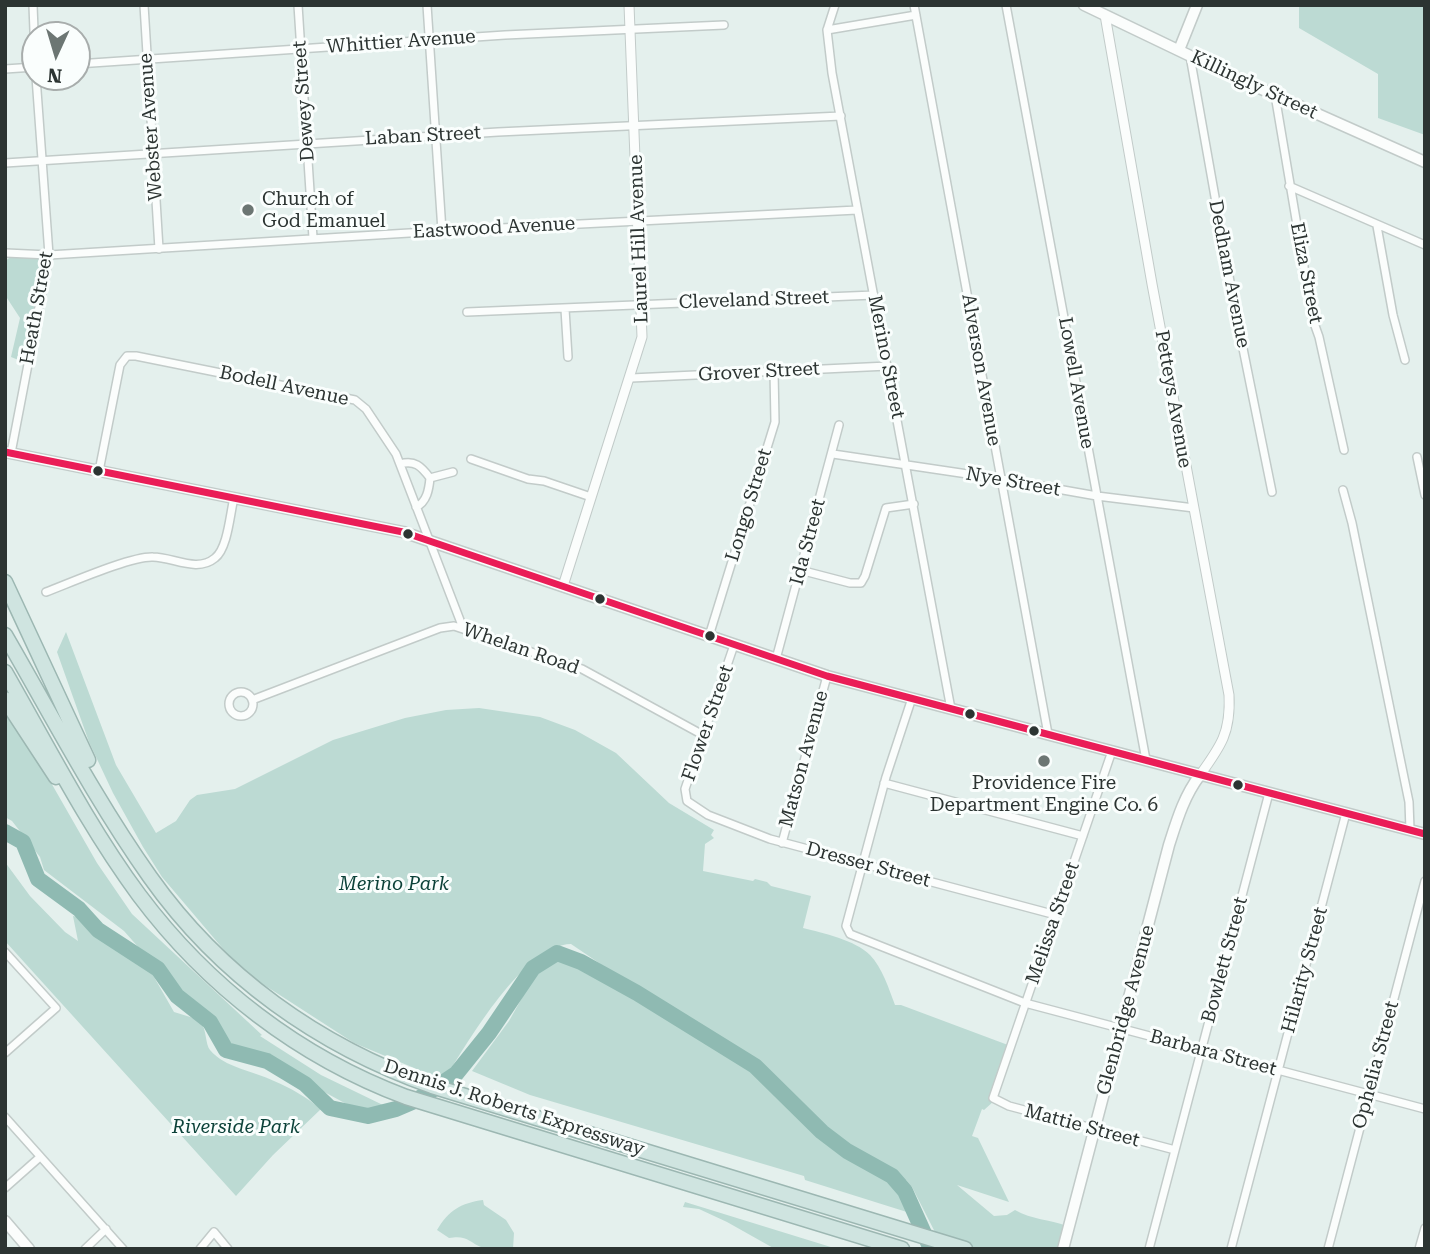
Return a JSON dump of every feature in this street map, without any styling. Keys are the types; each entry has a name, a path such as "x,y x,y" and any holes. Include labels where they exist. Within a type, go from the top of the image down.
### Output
{"highway":[{"path":"5,582 133,852"},
{"name":"Dennis J. Roberts Expressway","path":"5,635 133,852 159,889 197,935 251,986 299,1021 337,1044 419,1081 959,1247"},
{"name":"Dennis J. Roberts Expressway","path":"5,672 113,856 168,930 233,996 270,1024 349,1072 400,1094 902,1249"},
{"path":"5,699 67,794 113,856"}],"main road":[{"name":"Killingly Street","path":"1084,5 1107,10 1184,52 1425,162"},
{"path":"1184,52 1197,5"},
{"path":"8,453 382,527 429,540 827,676 1425,834"},
{"name":"Glenbridge Avenue","path":"1066,1248 1169,845 1185,799 1200,775"},
{"path":"5,1221 29,1249"}],"street":[{"name":"Webster Avenue","path":"144,5 159,249"},
{"name":"Dewey Street","path":"298,5 313,238"},
{"path":"427,5 442,231"},
{"name":"Laurel Hill Avenue","path":"563,586 642,337 629,5"},
{"name":"Merino Street","path":"835,5 827,30 832,74 951,709"},
{"name":"Alverson Avenue","path":"914,5 1048,734"},
{"name":"Lowell Avenue","path":"1006,5 1146,760"},
{"name":"Petteys Avenue","path":"1107,10 1230,706 1225,738 1200,775"},
{"path":"827,30 915,15"},
{"name":"Whittier Avenue","path":"91,63 430,40 724,25"},
{"name":"Dedham Avenue","path":"1184,52 1272,492"},
{"name":"Heath Street","path":"8,453 49,255 37,91"},
{"name":"Eliza Street","path":"1275,95 1313,320 1344,450"},
{"name":"Laban Street","path":"5,163 635,124 841,116"},
{"path":"1289,186 1425,245"},
{"name":"Eastwood Avenue","path":"6,253 49,255 313,238 856,210"},
{"path":"1377,226 1393,315 1405,360"},
{"name":"Cleveland Street","path":"467,312 874,295"},
{"path":"565,309 568,357"},
{"name":"Bodell Avenue","path":"99,471 120,365 127,356 134,355 355,400 369,413 393,448 463,628"},
{"name":"Grover Street","path":"631,378 888,366"},
{"name":"Longo Street","path":"709,636 775,422 774,371"},
{"name":"Ida Street","path":"776,659 839,425"},
{"name":"Nye Street","path":"832,454 1097,496 1194,508"},
{"path":"1417,457 1425,495"},
{"path":"471,459 591,497"},
{"path":"400,464 413,462 421,466 430,478 425,500 416,507"},
{"path":"430,478 453,472"},
{"path":"1343,490 1409,802 1410,830"},
{"path":"46,592 147,557 196,565 209,562 223,547 234,498"},
{"path":"800,570 850,583 861,583 887,508 914,504"},
{"name":"Whelan Road","path":"252,700 450,626 463,628 582,669 703,735"},
{"name":"Flower Street","path":"687,801 685,789 734,645"},
{"name":"Matson Avenue","path":"782,843 827,676"},
{"path":"863,864 884,783 912,698"},
{"name":"Melissa Street","path":"994,1096 1112,751"},
{"path":"884,783 1083,836"},
{"name":"Bowlett Street","path":"1149,1249 1269,793"},
{"name":"Dresser Street","path":"687,801 718,820 782,843 1056,915"},
{"name":"Hilarity Street","path":"1231,1249 1346,813"},
{"name":"Barbara Street","path":"863,864 846,926 852,935 1025,1003 1425,1109"},
{"name":"Ophelia Street","path":"1328,1249 1425,881"},
{"path":"5,952 56,1008 5,1053"},
{"name":"Mattie Street","path":"994,1096 993,1098 1009,1106 1175,1150"},
{"path":"5,1117 123,1249"},
{"path":"5,1188 40,1157"},
{"path":"1419,1249 1425,1228"},
{"path":"85,1249 106,1230"},
{"path":"200,1249 214,1232 228,1249"}],"green space":[{"path":"1299,5 1425,5 1425,135 1378,118 1378,74 1299,28"},
{"path":"15,254 46,254 26,363 11,357 20,318 5,295 5,261"},
{"name":"Merino Park","path":"66,632 116,765 156,833 176,821 190,800 197,795 235,789 333,740 405,718 446,710 479,708 540,717 575,730 616,753 669,803 714,830 711,835 714,838 705,844 703,871 753,881 755,879 811,896 803,928 847,941 870,955 882,972 895,1005 1008,1045 994,1101 982,1109 972,1136 978,1138 1009,1202 957,1185 994,1216 1007,1215 1015,1210 1067,1226 1063,1249 973,1249 938,1238 906,1180 891,1183 905,1198 910,1213 805,1180 804,1176 530,1095 472,1071 509,1021 543,964 559,957 569,959 593,969 661,1016 762,1078 778,1092 791,1111 832,1147 775,1082 571,944 553,948 517,977 483,1019 446,1077 431,1075 354,1043 241,970 162,877 113,793 89,742 57,652"},
{"path":"5,711 30,746 97,863 132,914 262,1035 260,1036 321,1075 385,1106 366,1110 352,1107 304,1081 244,1055 186,1001 124,931 44,870 40,857 12,821 5,817"},
{"name":"Riverside Park","path":"5,862 30,896 65,932 78,941 73,916 87,919 150,970 174,1012 200,1020 208,1047 216,1056 286,1087 321,1109 273,1155 236,1196 5,941"},
{"path":"483,1200 484,1205 506,1220 514,1233 513,1249 486,1249 464,1238 449,1238 437,1230 456,1209"},
{"path":"685,1202 836,1249 775,1249 699,1209 683,1207"}],"waterway":[{"path":"5,832 23,842 38,879 79,909 98,930 158,969 177,996 210,1022 226,1050 267,1061 305,1084 330,1108 368,1116 396,1109 417,1100 456,1074 489,1033 533,968 557,953 581,962 637,993 755,1066 822,1132 847,1151 892,1176 905,1191 931,1249"}],"transit line":[{"path":"5,452 403,532 827,676 1425,834"}],"place":[{"name":"Church of God Emanuel","path":"248,210"},
{"name":"Providence Fire Department Engine Co. 6","path":"1044,761"}]}
